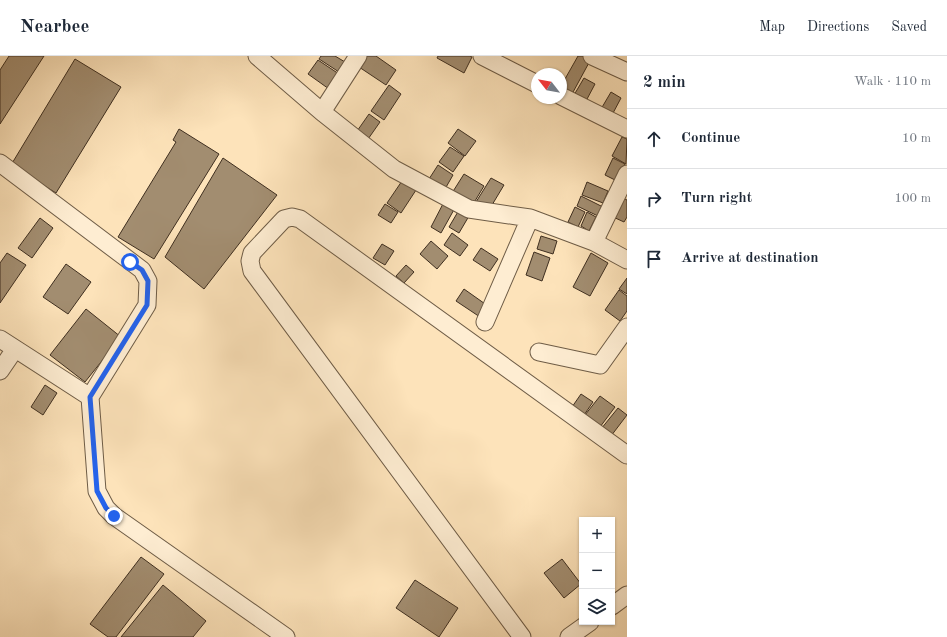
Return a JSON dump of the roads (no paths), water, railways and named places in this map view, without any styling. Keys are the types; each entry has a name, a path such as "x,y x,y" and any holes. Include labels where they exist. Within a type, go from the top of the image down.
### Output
{"street":[{"path":"257,56 322,112 394,169 469,209 530,218 594,242 627,260"},
{"path":"322,112 358,56"},
{"path":"482,56 531,81"},
{"path":"592,56 627,72"},
{"path":"567,99 627,128"},
{"path":"0,163 142,270 148,281 147,305 90,397 97,491 106,508 114,516 286,637"},
{"path":"594,242 625,184"},
{"path":"522,637 252,271 250,262 252,253 284,219 292,217 300,219 627,455"},
{"path":"485,322 530,218"},
{"path":"539,352 600,365 627,327"},
{"path":"0,339 90,397"},
{"path":"0,371 15,350"},
{"path":"615,604 627,595"},
{"path":"569,637 586,625"}]}
